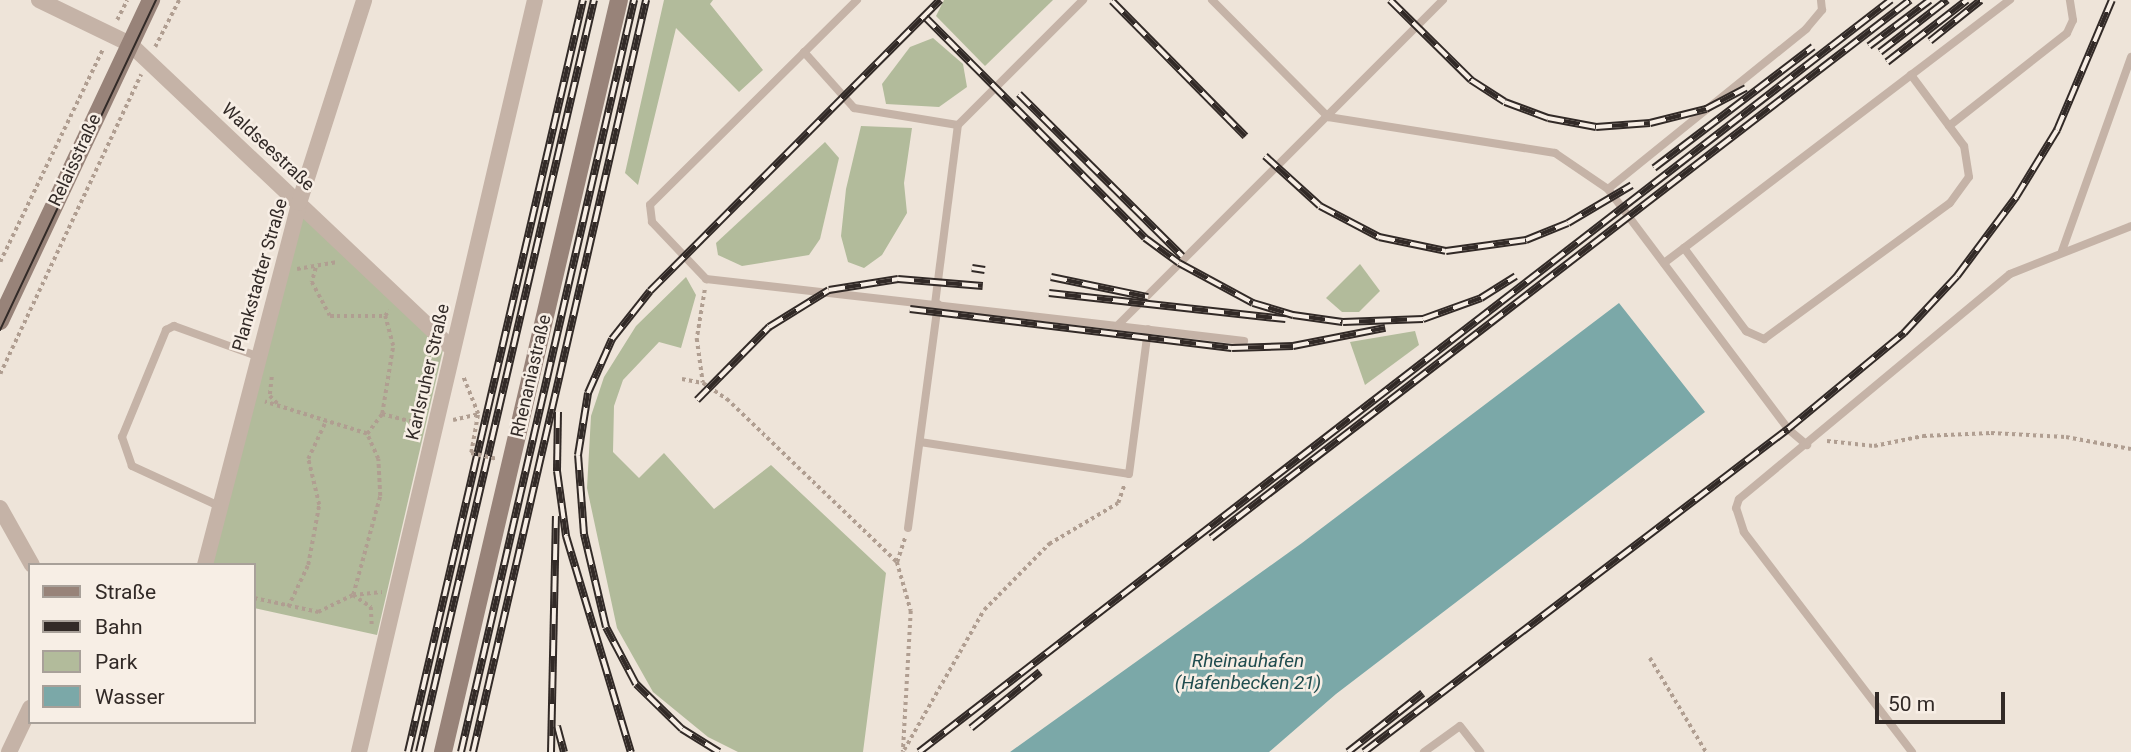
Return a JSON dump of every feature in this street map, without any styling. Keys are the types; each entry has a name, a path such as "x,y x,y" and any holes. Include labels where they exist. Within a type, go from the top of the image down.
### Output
{"street":[{"name":"Waldseestraße","path":"38,0 130,44 452,349"},
{"name":"Relaisstraße","path":"0,321 151,0"},
{"name":"Plankstadter Straße","path":"205,563 257,356 299,203 364,0"},
{"name":"Karlsruher Straße","path":"359,752 535,0"},
{"name":"Rhenaniastraße","path":"443,752 619,0"},
{"path":"0,509 31,563"},
{"path":"9,752 28,712"}],"lane":[{"path":"857,0 650,205 652,222 706,279 1244,341"},
{"path":"908,528 958,125 1083,0"},
{"path":"1212,0 1328,117 1555,153 1608,189 1788,429 1810,442"},
{"path":"1116,326 1443,0"},
{"path":"1608,189 1806,29 1822,10 1821,0"},
{"path":"1664,263 2010,0"},
{"path":"1949,126 2067,33 2073,20 2070,0"},
{"path":"804,52 854,108 958,125"},
{"path":"2062,251 2131,57"},
{"path":"1684,248 1746,331 1764,339 1773,336 1961,193 1969,177 1964,146 1911,75"},
{"path":"1912,752 1738,520 1735,508 1746,491 1810,442 2010,274 2062,251 2131,226"},
{"path":"219,506 132,466 122,438 166,330 174,326 257,356"},
{"path":"920,442 1129,474 1148,329"},
{"path":"1424,752 1460,726 1480,752"}],"path":[{"path":"0,262 127,0"},
{"path":"0,374 179,0"},
{"path":"281,271 316,268 356,258"},
{"path":"316,268 312,282 330,317 385,316"},
{"path":"703,383 697,340 706,279"},
{"path":"367,433 382,414 393,346 385,316 388,311"},
{"path":"462,375 478,414 471,453 497,459"},
{"path":"682,379 703,383 727,399 897,562 911,611 903,752 984,610 1049,544 1118,503 1129,474"},
{"path":"276,405 367,433"},
{"path":"382,414 414,422"},
{"path":"435,424 478,414"},
{"path":"288,607 308,565 319,505 308,459 326,421"},
{"path":"353,594 380,496 378,459 367,433"},
{"path":"1810,442 1874,446 1923,436 1991,433 2066,437 2131,449"},
{"path":"897,562 908,528"},
{"path":"256,599 318,612 353,594 398,591"},
{"path":"353,594 370,607 369,626 388,632"},
{"path":"1650,658 1706,752"}],"green space":[{"path":"664,0 713,0 710,4 763,70 739,92 676,28 638,185 625,173"},
{"path":"944,0 1053,0 985,66 936,16"},
{"path":"933,38 963,64 967,87 939,107 886,104 882,84 910,47"},
{"path":"861,126 912,128 904,183 907,213 882,255 864,268 848,262 841,236 846,189"},
{"path":"825,142 839,158 820,239 809,255 742,266 718,255 716,243"},
{"path":"299,203 443,350 377,635 256,608 256,563 206,563"},
{"path":"1360,264 1380,291 1359,312 1342,312 1326,298"},
{"path":"686,277 696,295 681,348 659,342 623,380 614,406 613,452 639,478 664,453 714,509 771,465 886,573 863,752 738,752 708,737 653,692 617,628 587,488 591,416 604,377 636,326"},
{"path":"1415,331 1419,345 1365,385 1350,342"}],"water":[{"name":"Rheinauhafen (Hafenbecken 21)","path":"1619,303 1705,412 1336,694 1269,752 1010,752 1302,543"}],"tram line":[{"path":"0,330 156,0"}],"railway":[{"path":"408,752 583,0"},
{"path":"419,752 594,0"},
{"path":"461,752 634,0"},
{"path":"473,752 646,0"},
{"path":"719,752 682,729 636,684 606,627 584,534 578,455 588,393 612,339 650,291 940,0"},
{"path":"1390,0 1471,80 1505,102 1548,118 1596,127 1650,123 1706,109 1746,88"},
{"path":"919,752 1891,0"},
{"path":"1211,538 1910,0"},
{"path":"1869,46 1930,0"},
{"path":"1880,52 1947,0"},
{"path":"1887,62 1967,0"},
{"path":"1930,41 1981,0"},
{"path":"1364,752 1788,429 1904,333 1957,276 2016,197 2057,130 2112,0"},
{"path":"1112,1 1245,136"},
{"path":"924,16 1145,238 1179,263 1253,303 1293,315 1343,322 1423,319 1481,298 1516,276"},
{"path":"1654,168 1813,47"},
{"path":"1019,94 1182,256"},
{"path":"1265,156 1320,206 1379,237 1446,251 1526,240 1568,223 1632,185"},
{"path":"972,268 985,270"},
{"path":"1051,277 1148,297"},
{"path":"697,400 769,327 829,290 898,279 983,286"},
{"path":"1049,293 1286,319"},
{"path":"910,309 1232,348 1293,346 1385,328"},
{"path":"558,412 557,471 566,536 631,752"},
{"path":"551,752 556,516"},
{"path":"971,728 1040,672"},
{"path":"1348,752 1423,693"},
{"path":"557,726 564,752"}]}
